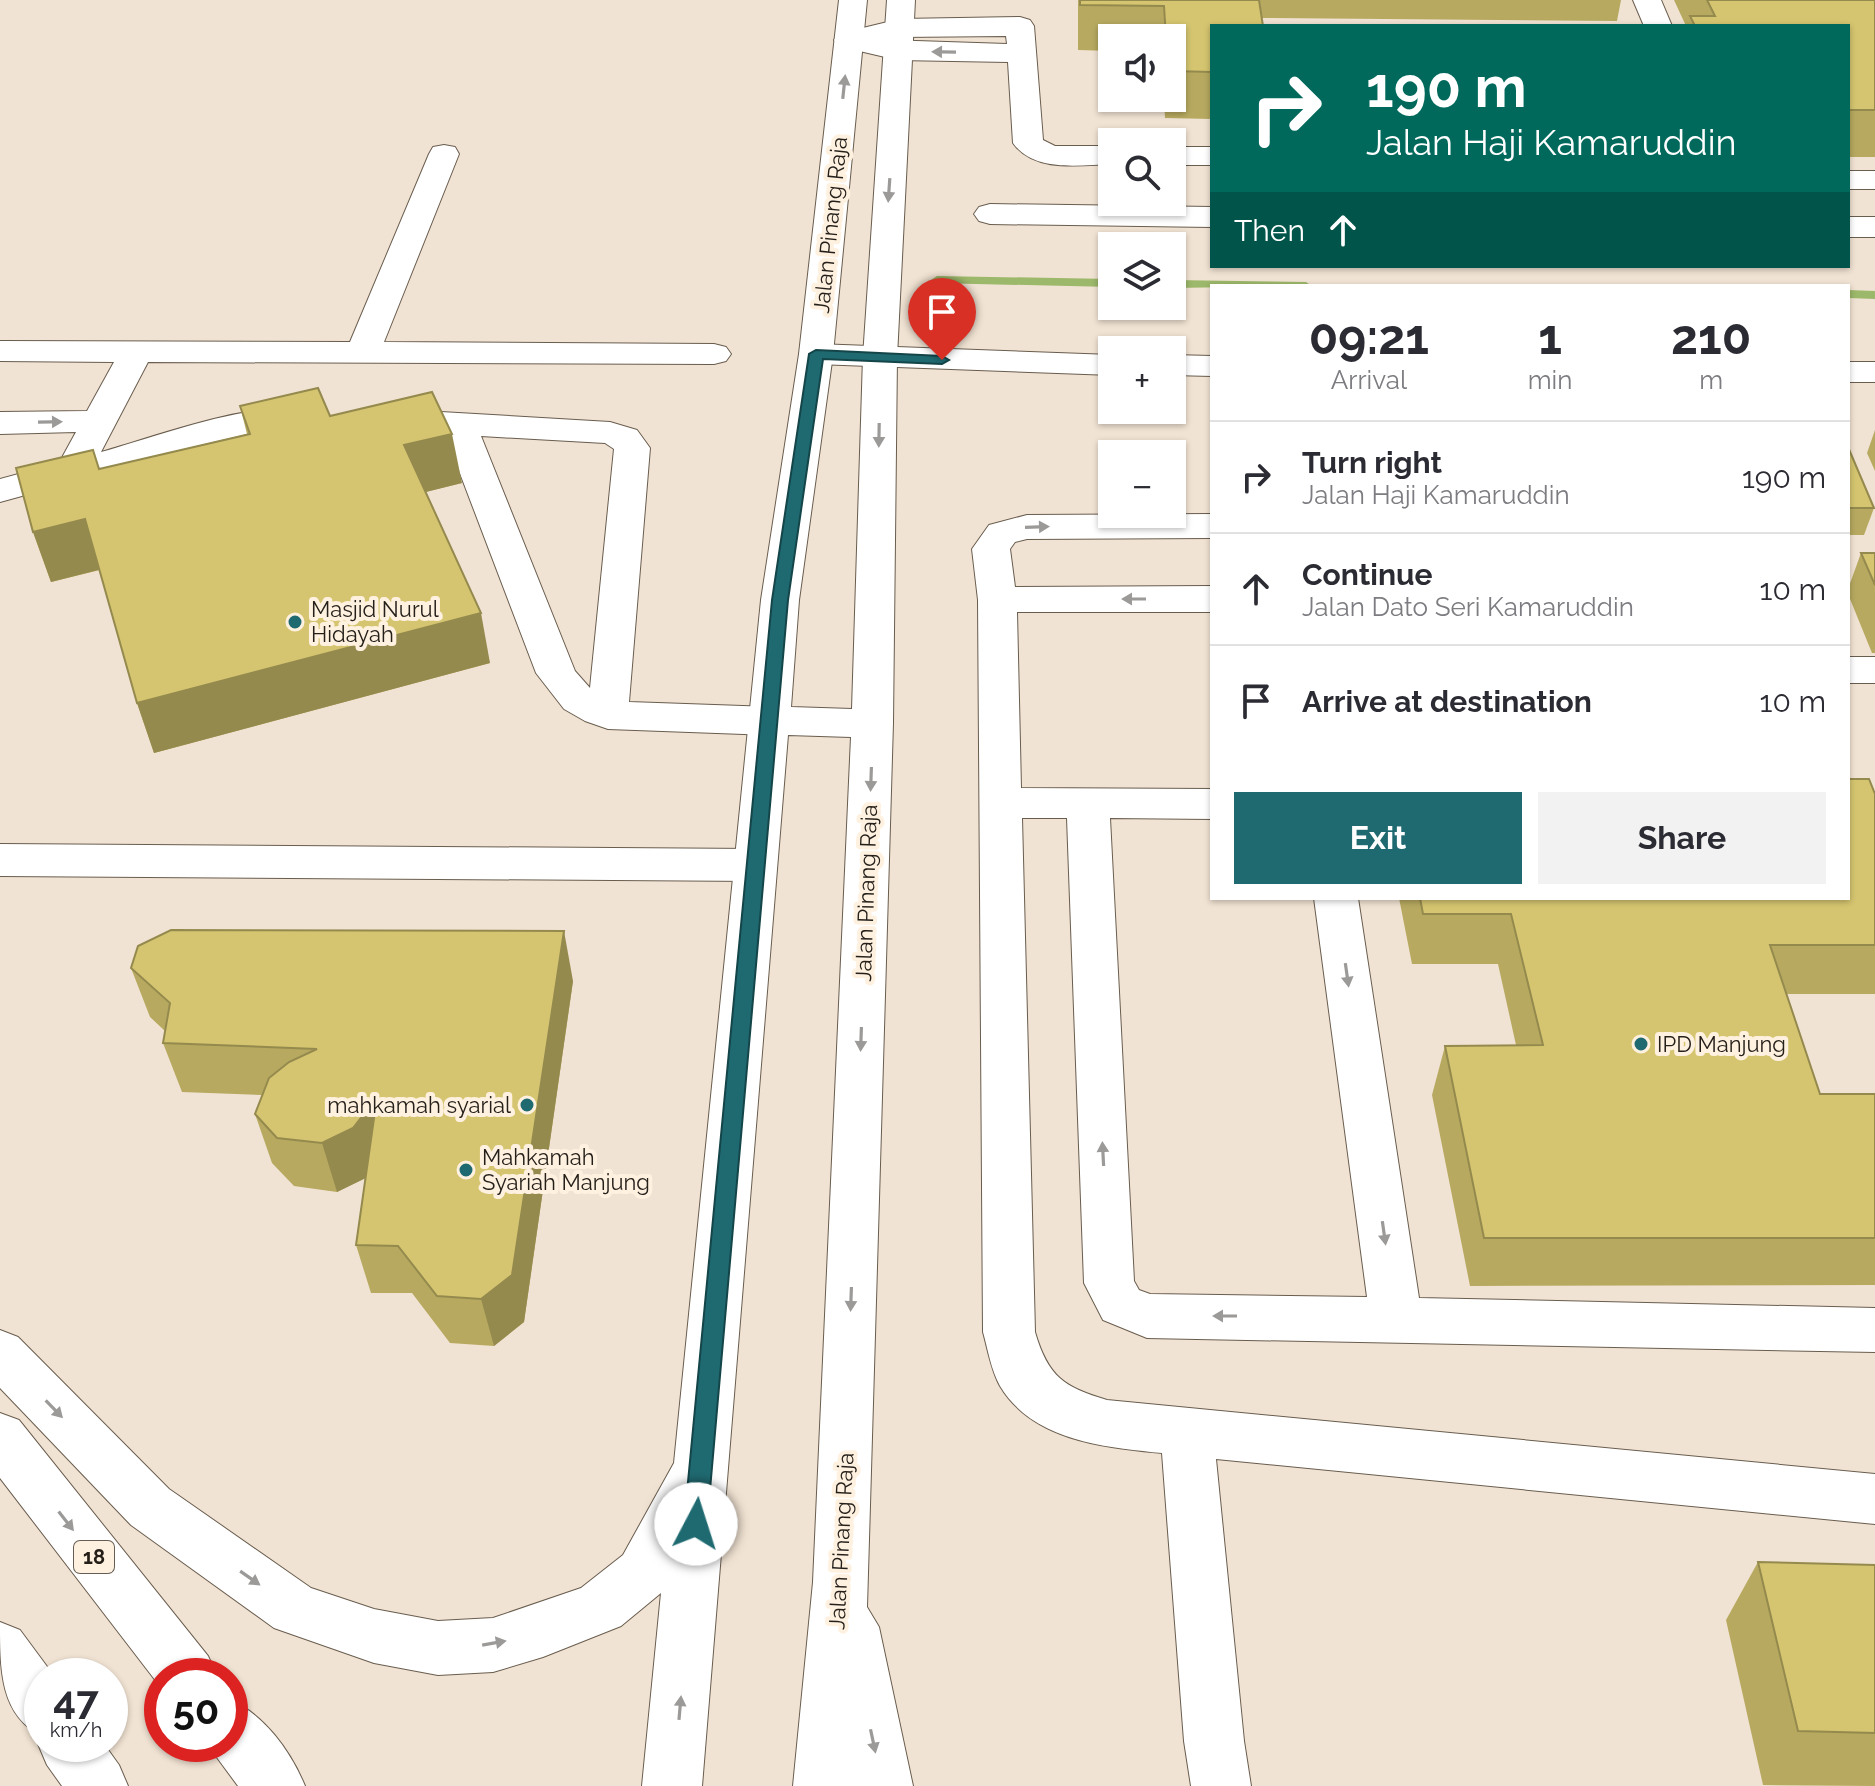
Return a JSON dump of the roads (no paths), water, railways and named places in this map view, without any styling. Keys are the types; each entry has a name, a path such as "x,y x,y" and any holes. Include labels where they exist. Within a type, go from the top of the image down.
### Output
{"main road":[{"name":"Jalan Pinang Raja","path":"672,1786 780,600 816,354 853,0"},
{"path":"1647,0 1657,24"},
{"name":"Jalan Pinang Raja","path":"823,1786 841,1582 873,723 880,357 900,27"},
{"path":"848,40 877,49 900,27 1020,27 1028,143 1035,151 1053,155 1098,155"},
{"path":"362,354 444,154"},
{"path":"1186,156 1210,156"},
{"path":"1850,180 1875,180"},
{"path":"990,214 1210,217"},
{"path":"1850,227 1875,227"},
{"path":"0,351 714,354"},
{"path":"73,471 136,352"},
{"path":"816,354 1098,365"},
{"path":"1186,365 1210,366"},
{"path":"1850,372 1875,372"},
{"path":"0,491 232,427 283,417 458,422 610,433 624,438 632,448 608,715"},
{"path":"0,423 100,421"},
{"path":"458,422 556,673 569,693 584,707 608,715 873,723"},
{"path":"1210,526 1027,527 1002,533 991,549 997,600 1009,1332 1020,1372 1055,1408 1107,1424 1875,1499"},
{"path":"997,600 1210,599"},
{"path":"1850,670 1875,670"},
{"path":"1001,803 1210,804"},
{"path":"1088,803 1109,1283 1121,1305 1147,1316 1875,1330"},
{"path":"0,860 755,865"},
{"path":"1336,900 1396,1320"},
{"path":"0,1353 150,1507 294,1609 374,1636 438,1648 493,1645 543,1630 601,1607 643,1573 701,1468"},
{"path":"1187,1432 1214,1741 1221,1786"},
{"name":"18","path":"0,1437 174,1658"},
{"path":"841,1582 883,1786"},
{"path":"0,1649 24,1683"},
{"path":"248,1752 275,1786"},
{"path":"81,1762 98,1786"}],"waterway":[{"path":"937,280 1098,283"},
{"path":"1186,284 1210,285"},
{"path":"1850,294 1875,295"}],"place":[{"name":"Masjid Nurul Hidayah","path":"295,622"},
{"name":"IPD Manjung","path":"1641,1044"},
{"name":"mahkamah syarial","path":"527,1105"},
{"name":"Mahkamah Syariah Manjung","path":"466,1170"}]}
